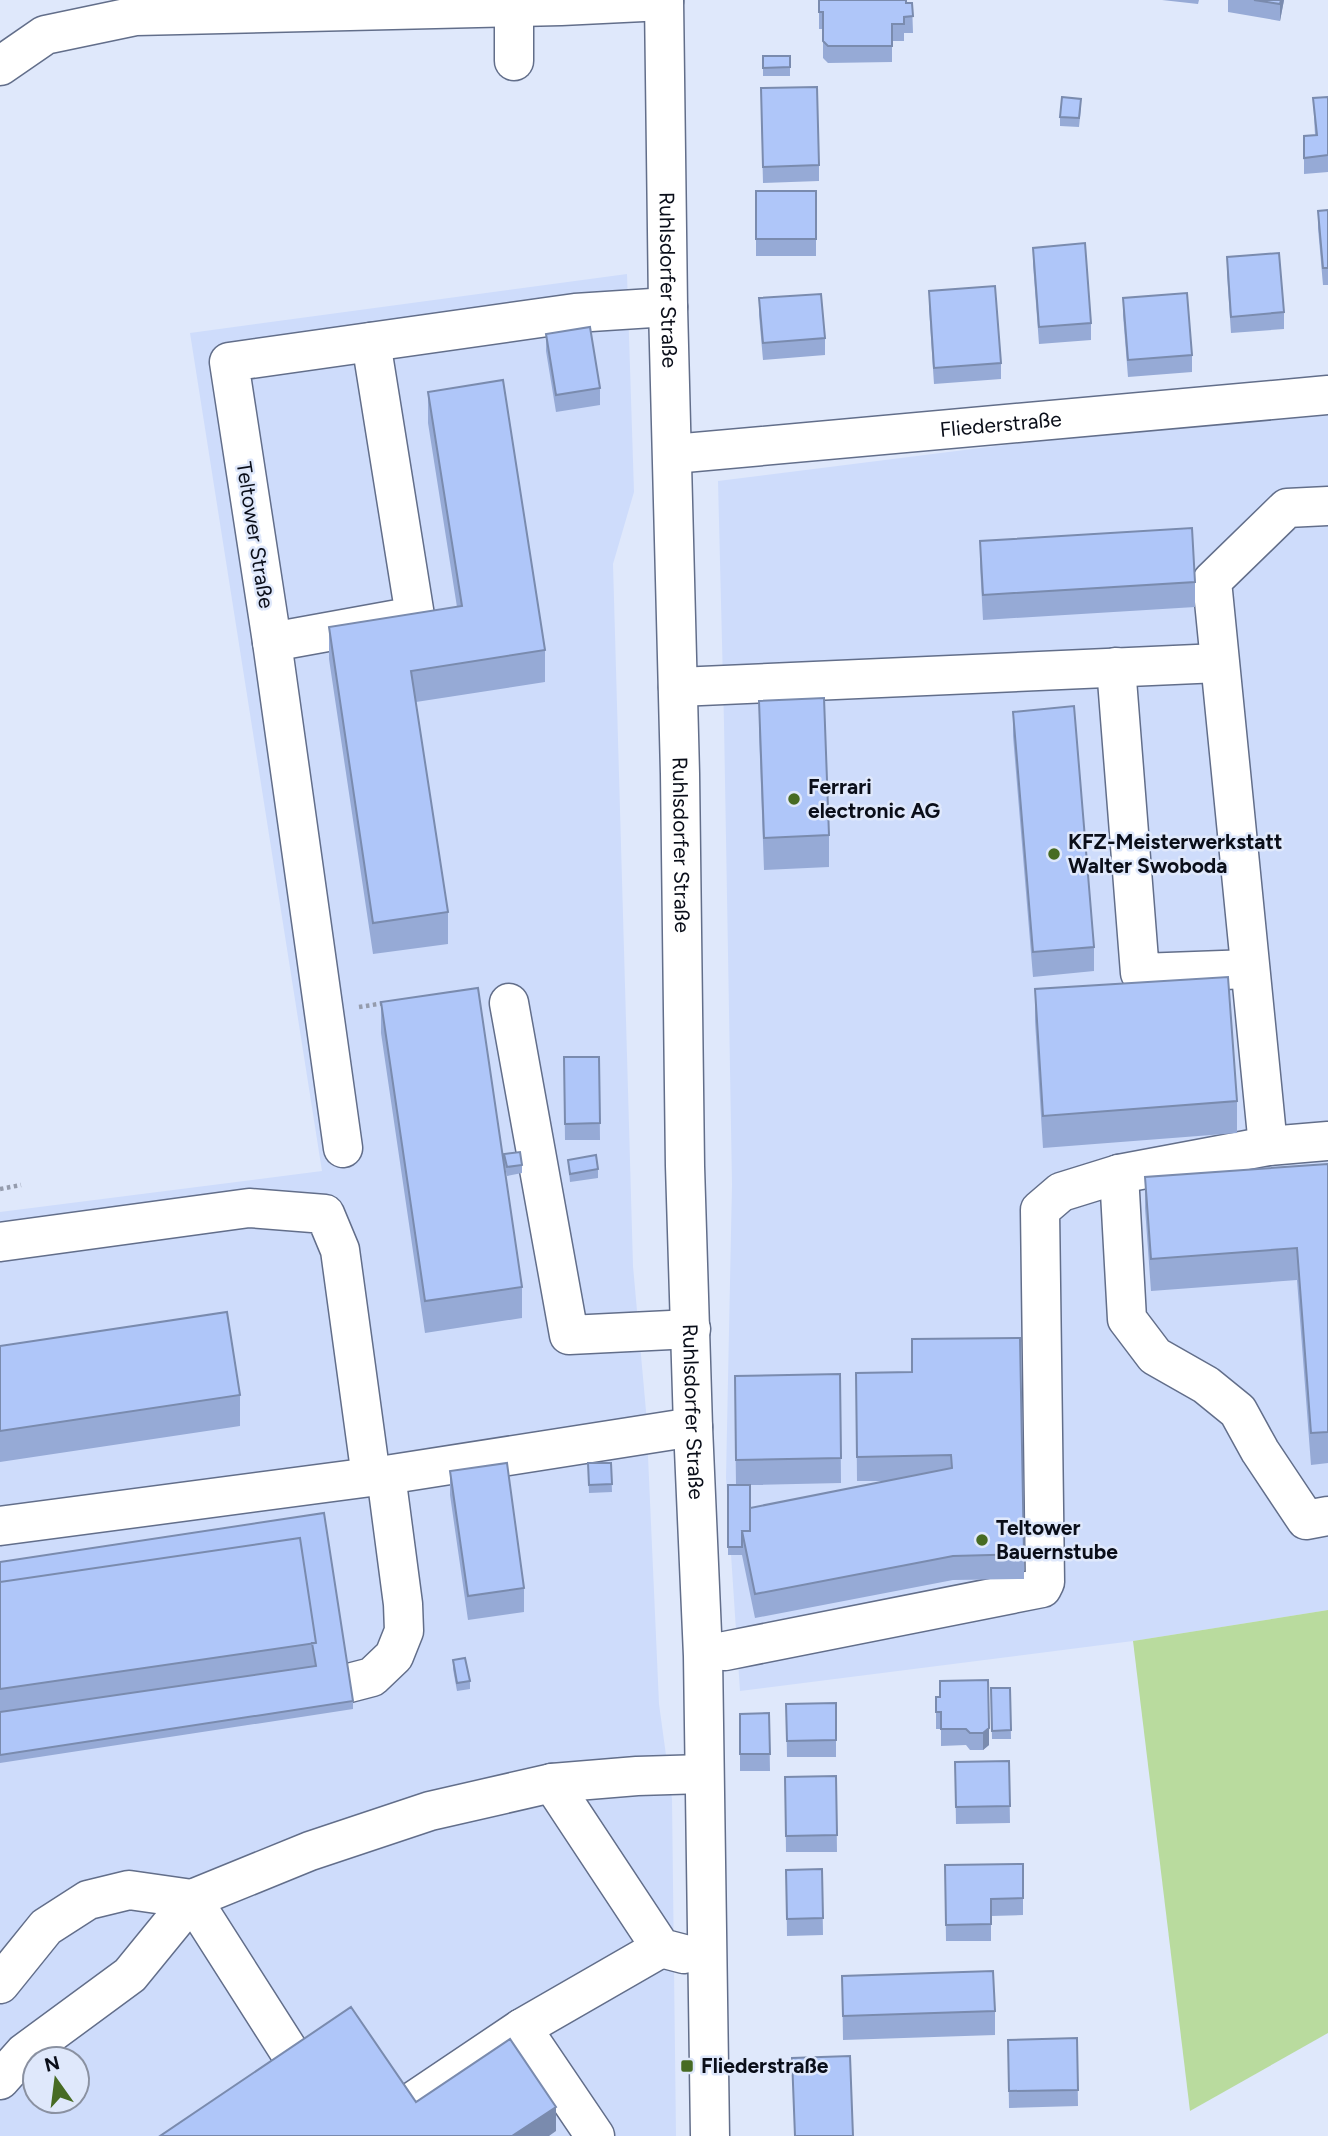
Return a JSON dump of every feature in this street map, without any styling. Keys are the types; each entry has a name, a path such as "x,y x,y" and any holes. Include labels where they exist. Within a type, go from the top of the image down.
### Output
{"main road":[{"path":"0,66 45,35 136,16 161,7 514,6 664,0"},
{"name":"Ruhlsdorfer Straße","path":"664,0 685,1166 703,1657 710,2136"},
{"path":"514,6 514,61"},
{"name":"Teltower Straße","path":"343,1148 272,642 229,362 575,313 668,307"},
{"path":"272,642 415,616 371,342"},
{"name":"Fliederstraße","path":"673,454 1328,395"},
{"path":"1268,1146 1212,581 1287,508 1328,506"},
{"path":"678,687 1219,663"},
{"path":"1116,667 1140,973 1250,969"},
{"path":"509,1003 569,1335 691,1329"},
{"path":"725,1651 1042,1588 1045,1582 1040,1210 1061,1192 1119,1174 1268,1146 1328,1141"},
{"path":"1119,1174 1127,1319 1155,1356 1206,1385 1238,1411 1260,1451 1306,1520 1328,1516"},
{"path":"0,1242 249,1208 325,1214 340,1250 378,1476 403,1604 404,1631 394,1656 372,1677 349,1683"},
{"path":"0,1526 378,1476 693,1427"},
{"path":"0,2080 24,2053 130,1975 192,1899 310,1851 430,1811 552,1783 704,1774"},
{"path":"552,1783 661,1948 707,1960"},
{"path":"0,1984 46,1927 88,1900 129,1890 192,1899 299,2067"},
{"path":"403,2108 522,2028 661,1948"},
{"path":"522,2028 595,2136"}],"path":[{"path":"324,1012 388,1003"},
{"path":"0,1189 21,1185"}],"shaded area":[{"path":"627,274 634,492 613,564 633,1266 646,1411 659,1704 672,1799 676,2136 0,2136 0,1212 322,1171 190,333"},
{"path":"1328,404 1328,1610 1133,1641 740,1691 726,1478 732,1184 718,481"}],"green space":[{"path":"1328,1610 1328,2033 1190,2111 1133,1641"}],"building":[{"path":"819,0 906,0 906,3 912,3 913,16 904,17 904,24 892,24 892,46 828,46 823,41 823,12 819,12"},
{"path":"1254,0 1281,0 1280,4"},
{"path":"763,56 790,56 790,67 763,68"},
{"path":"817,87 819,165 763,167 761,88"},
{"path":"1062,97 1081,99 1079,118 1060,117"},
{"path":"1328,97 1328,155 1304,158 1304,136 1317,135 1313,98"},
{"path":"756,191 816,191 816,239 756,239"},
{"path":"1328,210 1328,268 1323,268 1318,211"},
{"path":"1085,243 1091,323 1039,327 1033,248"},
{"path":"1279,253 1284,312 1231,317 1227,257"},
{"path":"995,286 1001,363 934,368 929,291"},
{"path":"1187,293 1192,355 1128,360 1123,298"},
{"path":"821,294 825,338 763,343 759,298"},
{"path":"590,327 600,388 556,395 546,334"},
{"path":"503,380 545,650 411,671 448,912 373,923 329,627 462,606 428,392"},
{"path":"1192,528 1195,582 983,595 980,541"},
{"name":"Ferrari electronic AG","path":"824,698 829,835 764,838 759,701"},
{"name":"KFZ-Meisterwerkstatt Walter Swoboda","path":"1074,706 1094,947 1033,952 1013,712"},
{"path":"1228,977 1237,1101 1043,1116 1035,989"},
{"path":"478,988 522,1287 425,1301 381,1002"},
{"path":"564,1057 599,1057 600,1123 565,1124"},
{"path":"520,1152 522,1165 507,1167 504,1154"},
{"path":"596,1155 598,1169 570,1174 568,1160"},
{"path":"1328,1164 1328,1432 1311,1433 1297,1248 1151,1259 1145,1177"},
{"path":"227,1312 240,1395 0,1431 0,1346"},
{"path":"1020,1338 1024,1554 953,1556 755,1594 742,1531 750,1531 750,1508 952,1468 951,1455 857,1457 856,1373 912,1372 912,1339"},
{"path":"840,1374 841,1458 736,1460 735,1376"},
{"path":"507,1463 524,1588 468,1596 450,1471"},
{"path":"588,1463 611,1463 612,1484 589,1485"},
{"path":"728,1485 750,1485 750,1531 742,1531 742,1547 728,1547"},
{"path":"324,1513 353,1701 0,1755 0,1712 316,1666 312,1643 316,1643 300,1538 0,1582 0,1562"},
{"path":"300,1538 316,1643 0,1689 0,1582"},
{"path":"465,1658 470,1681 457,1683 453,1660"},
{"path":"988,1680 989,1728 983,1733 970,1733 966,1729 941,1729 941,1712 936,1712 940,1681"},
{"path":"991,1688 1010,1688 1011,1730 992,1731"},
{"path":"836,1703 836,1740 787,1741 786,1704"},
{"path":"769,1713 770,1754 740,1754 740,1714"},
{"path":"1009,1761 1010,1806 956,1807 955,1762"},
{"path":"836,1776 837,1835 786,1836 785,1777"},
{"path":"1023,1864 1023,1898 991,1899 991,1924 946,1925 945,1865"},
{"path":"822,1869 823,1918 787,1919 786,1870"},
{"path":"993,1971 995,2011 843,2016 842,1976"},
{"path":"351,2007 416,2102 510,2039 556,2107 512,2136 160,2136"},
{"path":"1077,2038 1078,2090 1009,2091 1008,2040"},
{"path":"850,2056 853,2136 795,2136 792,2058"}],"place":[{"name":"Ferrari electronic AG","path":"794,799"},
{"name":"KFZ-Meisterwerkstatt Walter Swoboda","path":"1054,854"},
{"name":"Teltower Bauernstube","path":"982,1540"},
{"name":"Fliederstraße","path":"687,2066"}]}
